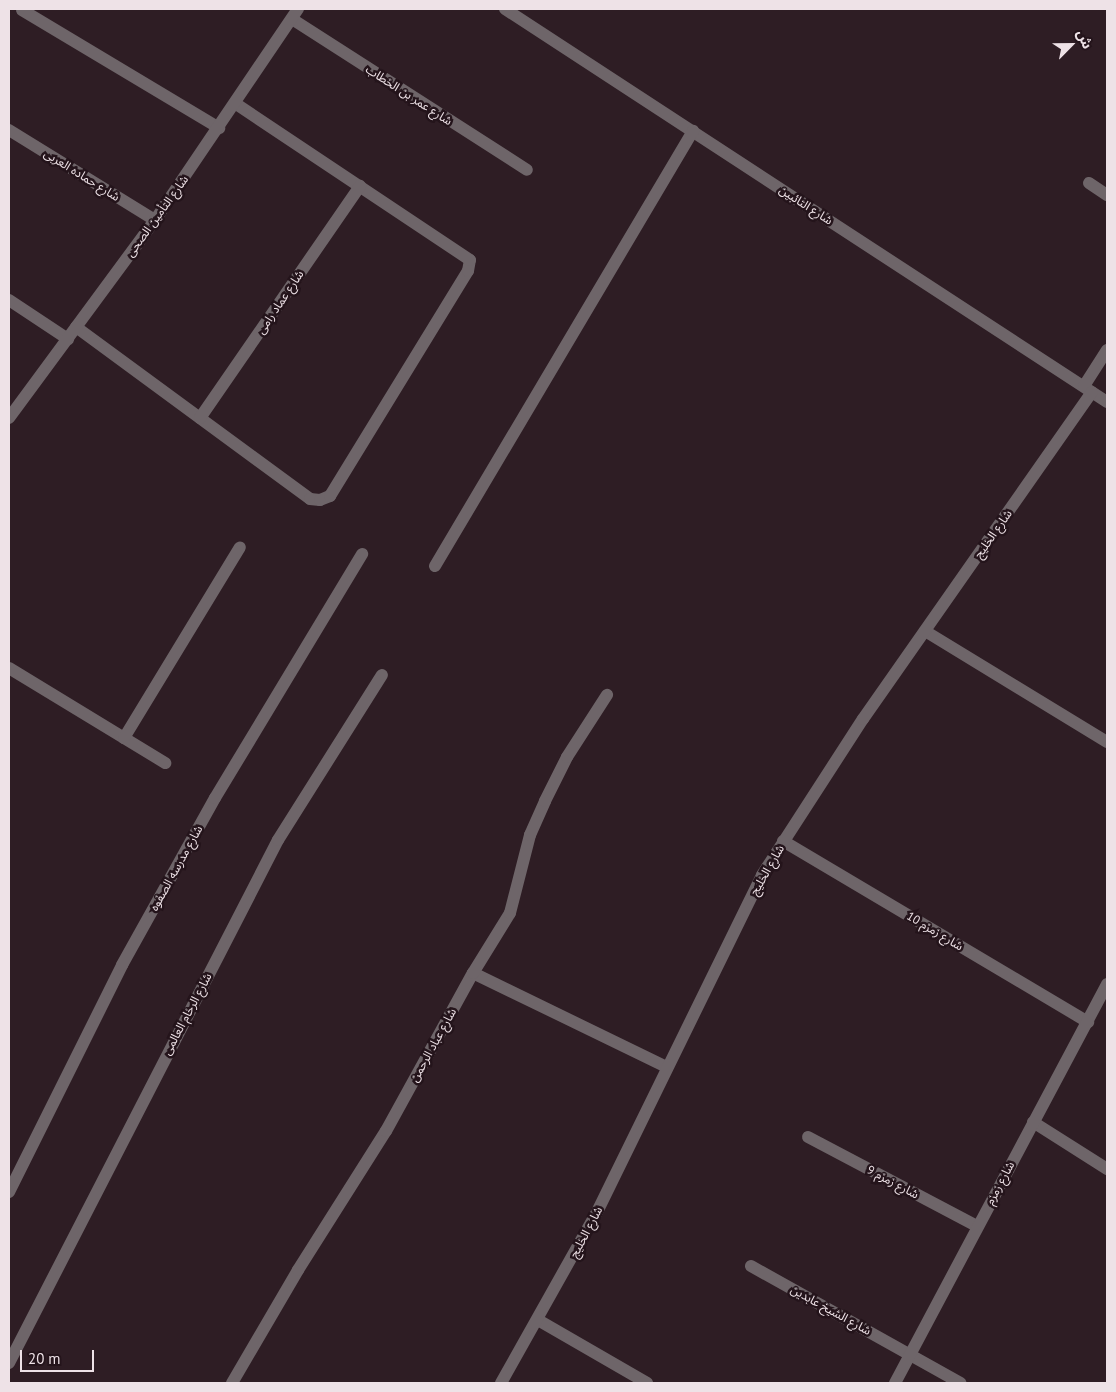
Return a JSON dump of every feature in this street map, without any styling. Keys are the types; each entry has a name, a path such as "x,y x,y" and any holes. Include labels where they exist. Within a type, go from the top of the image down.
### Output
{"street":[{"name":"شارع التائبين","path":"505,9 1107,402"},
{"path":"22,10 219,128"},
{"name":"شارع التأمين الصحى","path":"9,418 155,220 236,104 295,14"},
{"name":"شارع عمر بن الخطاب","path":"295,14 527,170"},
{"path":"76,327 310,499 320,500 330,496 471,264 470,260 236,104"},
{"name":"شارع حماده العربى","path":"9,130 155,220"},
{"path":"434,566 693,131"},
{"path":"1089,182 1107,195"},
{"name":"شارع عماد رامى","path":"200,418 360,186"},
{"path":"9,300 68,338"},
{"name":"شارع الخليج","path":"501,1383 598,1210 666,1067 762,875 863,719 925,631 1088,389 1107,350"},
{"path":"124,738 240,547"},
{"name":"شارع مدرسه الصفوه","path":"9,1192 122,965 210,806 362,554"},
{"path":"925,631 1107,742"},
{"path":"9,668 165,763"},
{"name":"شارع الرخام العالمى","path":"9,1363 278,840 382,675"},
{"name":"شارع عباد الرحمن","path":"233,1383 298,1270 386,1131 473,973 510,912 530,835 545,801 567,757 607,695"},
{"name":"شارع زمزم 10","path":"783,841 1088,1022"},
{"path":"473,973 666,1067"},
{"name":"شارع زمزم","path":"894,1383 1107,984"},
{"path":"1033,1122 1107,1169"},
{"name":"شارع زمزم 9","path":"808,1137 977,1226"},
{"name":"شارع الشيخ عابدين","path":"751,1266 910,1353 960,1383"},
{"path":"538,1320 647,1383"}]}
